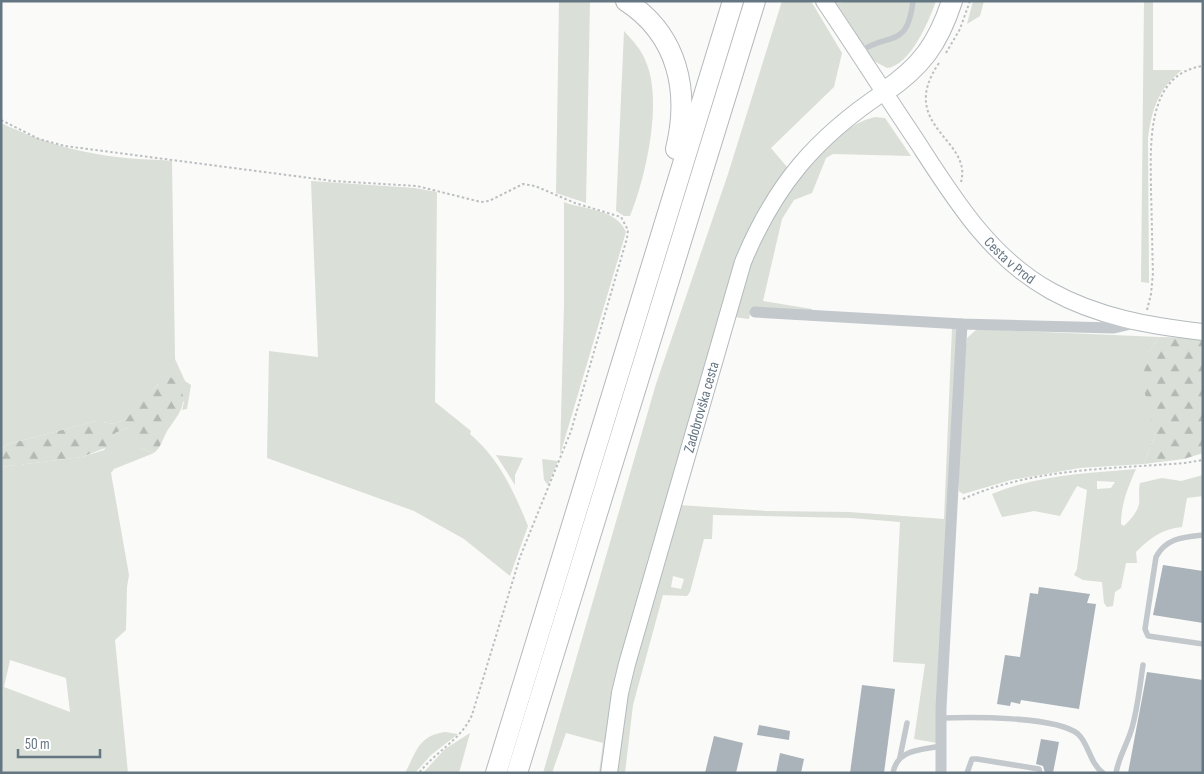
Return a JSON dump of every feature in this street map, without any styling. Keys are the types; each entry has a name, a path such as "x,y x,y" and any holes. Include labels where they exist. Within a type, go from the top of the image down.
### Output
{"highway":[{"path":"626,1 643,13 660,32 672,52 681,85 681,123 666,187 664,224"},
{"path":"496,773 733,1"},
{"path":"517,773 755,1"},
{"path":"884,92 924,38 941,1"},
{"path":"884,92 908,76 922,62 940,33 952,1"}],"main road":[{"name":"Cesta v Prod","path":"824,1 951,193 990,243 1011,263 1036,282 1082,306 1139,323 1203,332"},
{"name":"Zadobrovška cesta","path":"609,773 620,693 627,664 743,262 765,214 800,163 846,118 884,92"}],"street":[{"path":"756,312 962,324 1114,328 1139,323"},
{"path":"941,773 941,718 954,503 962,324"}],"lane":[{"path":"859,53 866,48 890,40 903,32 909,22 913,1"},
{"path":"1203,535 1185,537 1161,547 1156,557 1145,629 1148,636 1203,644"},
{"path":"1116,773 1119,756 1129,737 1133,724 1143,665"},
{"path":"941,718 980,716 1060,725 1080,736 1095,766 1103,773"},
{"path":"893,773 894,765 900,757 907,723"},
{"path":"900,757 908,753 940,746"},
{"path":"967,773 972,759 977,759 1039,769 1040,773"}],"path":[{"path":"946,53 960,30 970,1"},
{"path":"941,61 930,80 925,99 930,116 962,166 961,182 951,193"},
{"path":"1139,323 1149,308 1151,294 1152,123 1166,88 1192,68 1203,66"},
{"path":"1,120 39,139 65,146 333,181 417,186 472,201 489,201 523,184 535,186 621,217 628,230 627,238 571,431 520,557 472,715 467,727 459,737 435,754 419,773"},
{"path":"954,503 1001,484 1032,478 1089,469 1185,463 1203,460"}],"green space":[{"path":"559,1 590,1 586,203 556,193"},
{"path":"782,1 811,1 842,53 834,87 771,148 787,167 756,215 746,236 602,773 599,773 603,743 566,733 552,773 543,773 656,384 728,174"},
{"path":"835,1 840,3 844,1 936,1 929,20 911,51 895,65 887,68 874,61"},
{"path":"973,1 984,1 980,16 967,24"},
{"path":"1144,1 1153,1 1153,70 1182,70 1167,85 1158,100 1154,109 1148,138 1149,283 1141,282"},
{"path":"624,31 644,57 651,78 653,97 653,118 647,160 630,216 624,216 616,211"},
{"path":"875,117 885,118 911,156 833,154 826,158 812,193 794,200 782,219 763,301 812,309 812,312 751,308 749,319 734,317 748,268 759,240 792,185 806,166 840,135 857,124"},
{"path":"1,123 47,142 77,150 126,158 172,161 175,359 185,381 191,385 187,409 182,410 184,402 158,384 126,419 114,424 97,421 8,444 1,449"},
{"path":"311,181 415,188 437,192 435,402 471,431 470,434 490,454 505,476 528,526 510,576 464,539 414,511 267,458 269,351 318,357"},
{"path":"564,202 600,211 622,224 626,232 560,455 564,305"},
{"path":"952,328 958,330 937,743 914,739 925,664 893,662 900,522 851,518 713,515 712,539 704,539 690,592 687,596 663,595 633,705 625,773 615,773 629,686 679,505 767,511 849,512 944,519","holes":["673,576 684,579 681,589 671,587"]},
{"path":"977,329 1159,337 1148,353 1151,413 1155,436 1144,464 1080,468 1011,480 963,494 959,491 966,346 967,338"},
{"path":"1159,337 1203,338 1203,453 1184,459 1144,464 1155,436 1142,381 1148,353"},
{"path":"167,376 178,384 183,395 183,401 180,412 154,453 140,448 135,440 137,431 127,428 115,433 115,444 82,457 1,467 1,449 8,444 97,421 114,424 126,419"},
{"path":"127,428 137,430 140,448 154,453 114,469 111,473 129,575 126,630 115,640 128,773 1,773 1,467 82,457 104,450 115,433","holes":["10,660 66,678 70,712 4,687"]},
{"path":"496,455 523,458 515,475 515,485"},
{"path":"542,459 558,461 548,485 544,480"},
{"path":"1136,469 1128,489 1121,517 1121,524 1124,526 1138,507 1140,483 1162,478 1181,481 1203,475 1203,496 1187,498 1182,527 1168,530 1146,542 1136,552 1137,563 1126,563 1121,588 1115,592 1113,606 1107,607 1104,603 1102,582 1083,580 1074,575 1077,569 1087,490 1077,486 1060,516 1034,511 1002,517 992,494 1045,479","holes":["1097,481 1115,482 1111,488 1097,489"]},
{"path":"445,732 458,734 431,755 415,773 405,773 419,746 429,737"},
{"path":"470,733 459,773 423,773 445,749"}],"building":[{"path":"1163,565 1203,571 1203,623 1153,615"},
{"path":"1039,587 1090,594 1087,603 1096,604 1079,709 1021,700 1020,704 1011,702 1010,706 997,704 1005,655 1020,657 1030,593 1038,594"},
{"path":"1147,672 1203,680 1203,773 1128,773"},
{"path":"862,685 895,689 884,773 850,773"},
{"path":"759,725 790,731 789,740 757,735"},
{"path":"714,736 743,743 736,773 705,773"},
{"path":"1041,739 1059,742 1053,773 1045,773 1043,766 1036,764"},
{"path":"780,753 804,759 801,773 776,773"}]}
